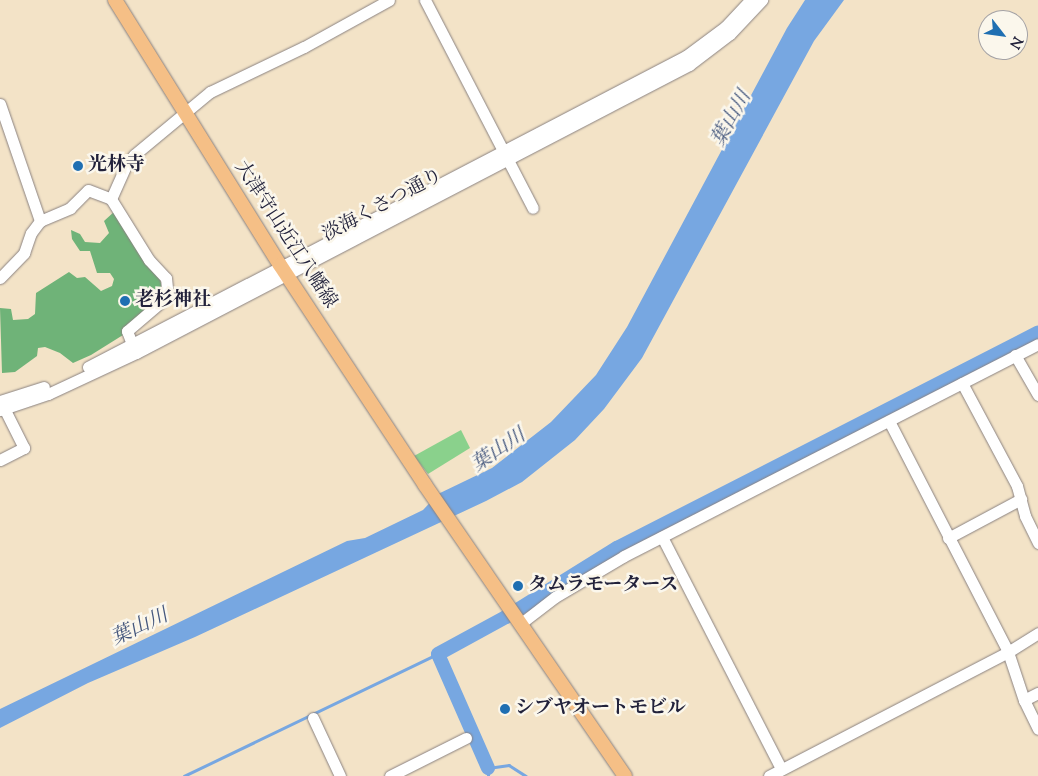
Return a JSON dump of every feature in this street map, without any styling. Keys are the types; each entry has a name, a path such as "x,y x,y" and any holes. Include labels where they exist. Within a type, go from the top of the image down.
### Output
{"main road":[{"name":"大津守山近江八幡線","path":"115,0 284,271 427,488 625,776"}],"street":[{"path":"111,200 134,155 210,92 304,47 389,0"},
{"path":"425,0 533,208"},
{"name":"淡海くさつ通り","path":"506,156 686,56 725,27 750,0"},
{"name":"淡海くさつ通り","path":"1,404 48,394 506,156 689,65 730,34 762,0"},
{"path":"0,104 40,221"},
{"path":"0,278 24,253 31,233 40,221 70,208 88,190 111,200 149,260 166,278 168,296 127,331 134,349"},
{"path":"515,617 555,597 662,537 1038,344"},
{"path":"1015,356 1038,395"},
{"path":"962,383 1021,499 1038,543"},
{"path":"0,460 24,448 1,404"},
{"path":"889,421 1008,652 1024,700 1038,729"},
{"path":"948,538 1021,499"},
{"path":"662,537 781,769"},
{"path":"770,776 1008,652 1038,633"},
{"path":"1024,700 1038,692"},
{"path":"313,718 340,776"},
{"path":"390,776 466,738"}],"green space":[{"path":"115,211 160,278 163,295 123,335 91,355 73,363 60,353 45,347 38,348 37,356 15,372 2,373 0,308 11,309 13,320 28,319 35,314 36,293 69,272 77,278 85,277 101,291 112,286 114,279 110,273 97,273 90,251 80,251 72,239 71,230 80,234 85,242 100,243 109,233 104,221"},
{"path":"461,430 470,448 428,474 414,456"}],"water":[{"path":"805,0 844,0 814,41 642,358 604,409 575,440 522,482 486,501 195,637 88,683 0,728 0,709 347,541 365,538 423,510 438,494 492,468 551,422 596,375 627,327 787,28"}],"waterway":[{"path":"488,768 438,654 506,617 617,548 1038,333"},
{"path":"184,776 438,654"},
{"path":"488,776 488,768 509,765 526,776"}],"place":[{"name":"光林寺","path":"78,166"},
{"name":"老杉神社","path":"125,301"},
{"name":"タムラモータース","path":"518,586"},
{"name":"シブヤオートモビル","path":"505,709"}],"water label":[{"name":"葉山川","path":"732,119"},
{"name":"葉山川","path":"499,451"},
{"name":"葉山川","path":"140,628"}]}
